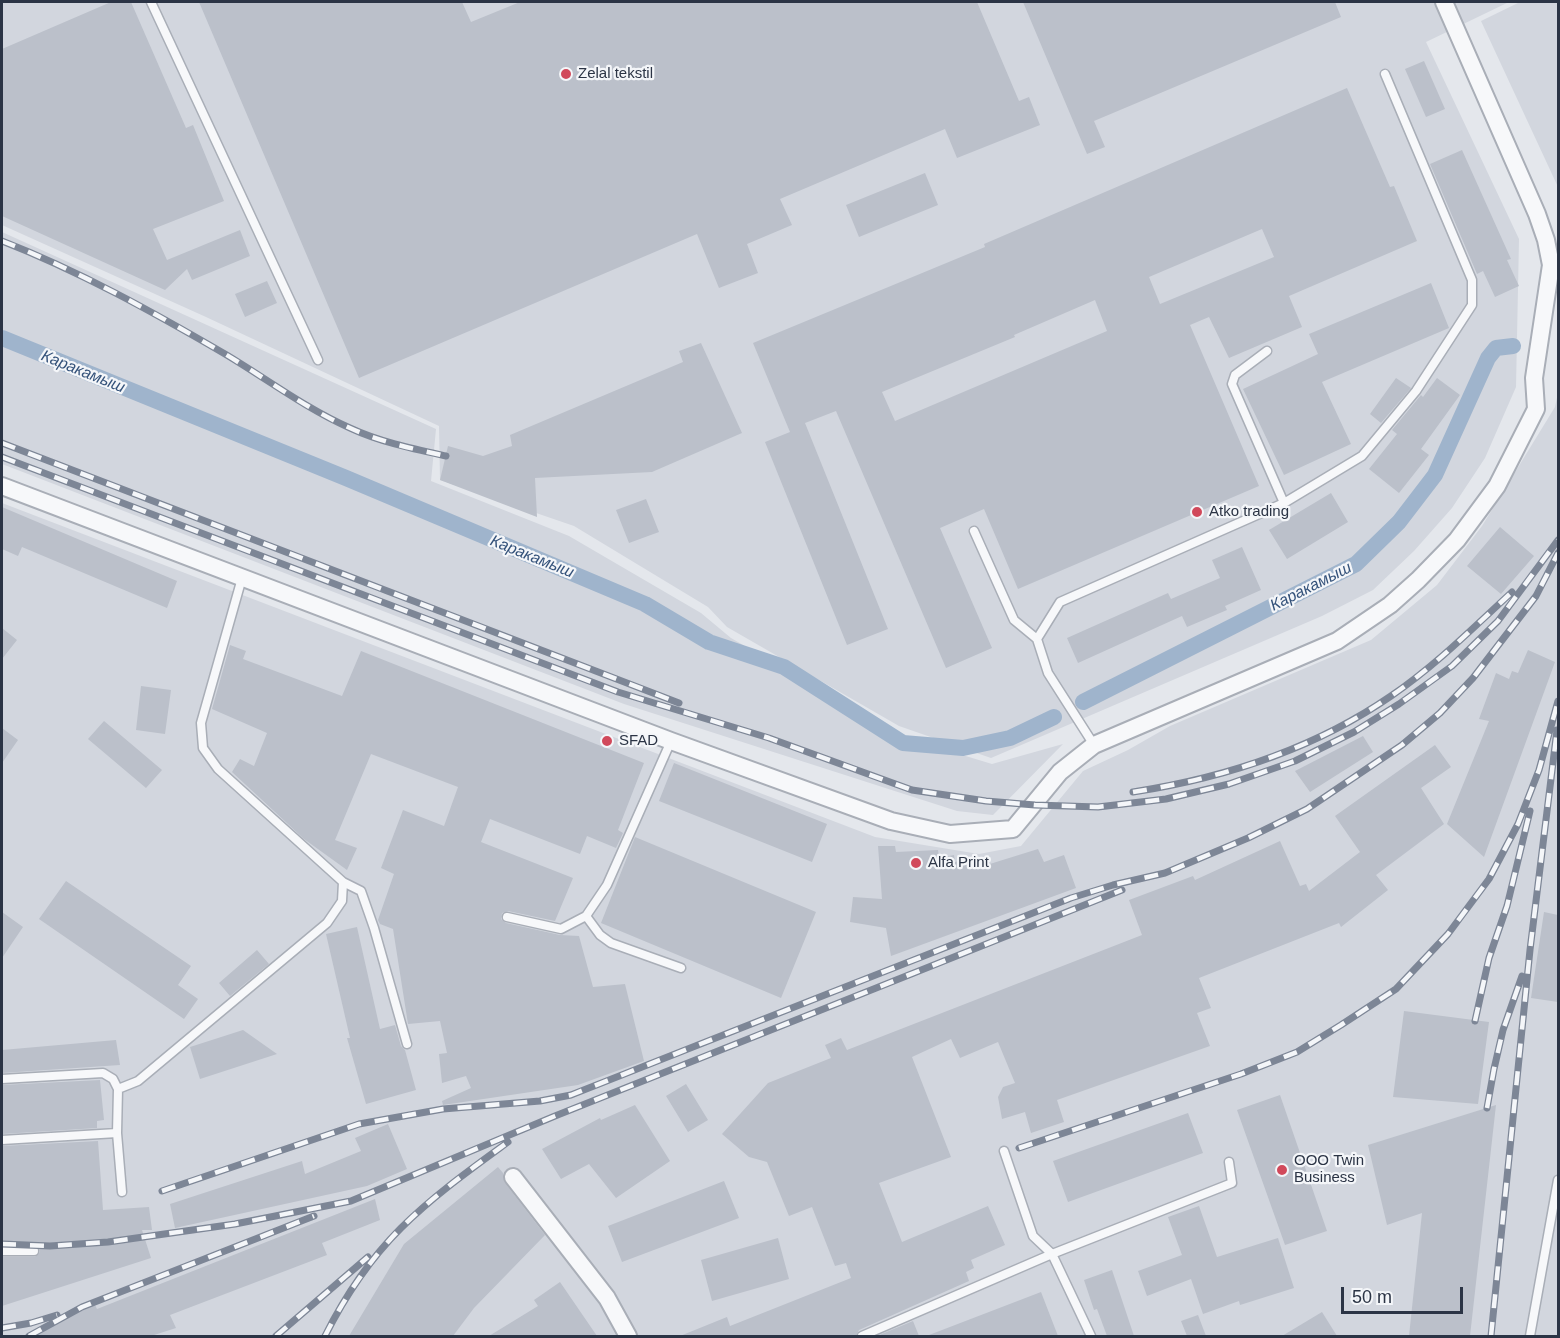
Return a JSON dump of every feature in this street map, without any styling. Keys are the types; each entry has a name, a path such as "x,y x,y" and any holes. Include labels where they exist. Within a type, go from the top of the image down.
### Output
{"street":[{"path":"2,486 671,741 891,821 950,834 1013,830 1060,772 1094,745 1336,641 1390,605 1457,540 1497,486 1536,409 1534,378 1551,265 1537,214 1443,2"},
{"path":"513,1177 607,1298 628,1336"}],"lane":[{"path":"150,2 318,360"},
{"path":"1037,639 1060,602 1284,503 1362,456 1416,391 1472,305 1472,280 1385,74"},
{"path":"1267,351 1235,375 1232,384 1284,503"},
{"path":"974,531 1014,620 1037,639 1048,673 1094,745"},
{"path":"242,578 201,723 203,748 218,769 343,882 361,891 407,1044"},
{"path":"507,916 561,929 586,916 607,885 671,741"},
{"path":"118,1089 138,1081 327,923 342,901 343,882"},
{"path":"586,916 600,935 611,943 681,968"},
{"path":"2,1079 104,1073 113,1079 118,1089 117,1132 122,1192"},
{"path":"2,1140 117,1132"},
{"path":"1004,1151 1033,1236 1052,1254 1091,1336"},
{"path":"861,1336 1052,1254 1232,1184 1229,1162"},
{"path":"1530,1336 1558,1180"},
{"path":"2,1251 34,1251"}],"shaded area":[{"path":"2,2 1509,2 1426,42 1519,239 1516,387 1485,458 1452,508 1414,551 1373,590 1322,616 991,758 899,726 727,627 708,607 574,526 440,480 439,426 2,225"},
{"path":"1520,2 1558,2 1558,187 1481,21"},
{"path":"2,232 436,429 431,481 569,536 701,613 731,638 903,737 992,764 1063,744 993,815 957,811 624,704 2,464"},
{"path":"1558,393 1558,1336 2,1336 2,503 875,837 979,854 1021,846 1083,771 1128,750 1170,726 1371,640 1437,585 1482,526 1555,407"}],"building":[{"path":"111,2 131,2 186,128 193,125 224,201 153,229 167,260 240,230 250,256 192,280 187,269 165,290 2,216 2,49"},
{"path":"199,2 462,2 471,22 520,2 977,2 1019,101 1029,97 1040,125 957,158 945,129 780,199 792,225 747,244 758,273 719,288 697,234 359,378"},
{"path":"1023,2 1335,2 1341,17 1094,121 1105,147 1087,154"},
{"path":"1424,61 1445,109 1426,117 1405,69"},
{"path":"1347,88 1390,187 1394,186 1417,241 1289,296 1302,327 1229,358 1209,317 1190,325 1259,486 1018,589 984,509 940,528 992,648 946,668 836,411 805,423 888,629 847,645 765,442 790,432 753,343 985,247 984,244","holes":["1262,229 1274,257 1160,304 1149,277","1095,300 1107,331 895,421 882,392 1015,337 1014,335"]},
{"path":"1462,150 1511,259 1507,260 1519,286 1495,297 1483,271 1477,274 1430,164"},
{"path":"925,173 938,205 859,237 846,205"},
{"path":"267,281 277,303 245,317 235,294"},
{"path":"1431,283 1449,328 1322,382 1351,444 1284,475 1243,389 1318,354 1309,334"},
{"path":"701,343 742,433 652,472 535,478 537,517 440,480 448,446 483,456 512,446 510,435 683,362 679,351"},
{"path":"1396,378 1411,388 1381,423 1370,414"},
{"path":"1437,378 1460,395 1421,449 1429,455 1399,493 1369,469 1397,434 1392,430 1421,395 1423,397"},
{"path":"1331,493 1348,522 1287,559 1269,530"},
{"path":"646,499 659,532 629,543 616,510"},
{"path":"2,507 177,581 167,608 22,547 18,556 2,549"},
{"path":"1500,527 1534,556 1501,594 1467,566"},
{"path":"1242,547 1261,590 1225,606 1227,610 1187,627 1182,616 1078,663 1067,638 1168,593 1171,599 1220,578 1212,560"},
{"path":"2,628 17,640 2,659"},
{"path":"230,645 246,651 243,659 342,696 361,651 644,763 618,830 623,833 616,848 587,836 580,854 490,819 481,842 573,878 555,921 508,911 502,913 501,919 506,923 560,935 579,936 593,987 625,984 644,1061 578,1085 443,1105 442,1101 471,1088 466,1076 442,1083 439,1054 447,1053 440,1021 408,1024 393,929 380,924 378,920 394,874 381,868 403,810 444,826 458,787 371,754 335,840 357,848 347,870 304,839 232,772 240,759 254,766 267,733 212,709"},
{"path":"1528,650 1555,662 1484,857 1447,824 1489,721 1479,719 1496,673 1509,679 1512,671 1518,673"},
{"path":"141,686 171,690 165,734 136,730"},
{"path":"104,721 162,770 146,788 88,739"},
{"path":"2,728 18,740 2,763"},
{"path":"1363,736 1373,752 1310,792 1295,771"},
{"path":"1435,745 1451,767 1421,788 1444,824 1376,875 1388,890 1341,927 1339,923 1199,978 1211,1008 1197,1013 1210,1046 1057,1100 1064,1122 1031,1133 1025,1112 1002,1119 998,1097 1003,1087 1015,1083 998,1042 960,1058 951,1039 912,1057 951,1157 879,1183 902,1242 988,1206 1005,1245 971,1260 974,1268 966,1272 969,1281 859,1330 856,1336 680,1336 727,1317 730,1326 851,1278 846,1263 835,1266 812,1207 789,1216 767,1162 749,1157 722,1134 768,1083 831,1058 825,1045 841,1038 847,1050 1142,935 1129,900 1193,876 1195,880 1280,841 1300,886 1306,884 1309,891 1360,852 1335,816"},
{"path":"674,763 827,824 812,862 659,801"},
{"path":"635,837 816,912 781,998 601,923"},
{"path":"878,846 895,846 896,852 938,850 939,858 954,855 955,862 972,858 977,868 1038,849 1044,862 1064,855 1076,888 891,956 886,928 850,922 853,897 882,899"},
{"path":"66,881 191,966 178,985 198,999 184,1019 39,919"},
{"path":"2,912 23,927 2,958"},
{"path":"1544,912 1558,915 1558,1002 1531,998"},
{"path":"357,927 380,1029 395,1025 401,1046 405,1050 416,1090 366,1104 347,1038 350,1038 326,934"},
{"path":"257,950 269,964 230,996 219,983"},
{"path":"1404,1011 1489,1022 1478,1104 1393,1097"},
{"path":"243,1030 277,1054 200,1079 190,1047"},
{"path":"116,1040 120,1065 2,1073 2,1050"},
{"path":"100,1080 104,1120 97,1121 97,1128 2,1134 2,1085"},
{"path":"686,1084 708,1120 688,1132 666,1096"},
{"name":"ООО Twin Business","path":"1280,1095 1327,1231 1285,1245 1237,1110"},
{"path":"635,1105 670,1161 616,1198 589,1164 561,1179 542,1149 600,1118 601,1120"},
{"path":"1496,1105 1470,1336 1409,1336 1422,1213 1387,1225 1368,1145"},
{"path":"1188,1113 1203,1153 1068,1202 1053,1161"},
{"path":"388,1124 407,1169 367,1186 175,1228 170,1204 302,1161 305,1174 361,1151 355,1138"},
{"path":"98,1141 103,1210 149,1207 152,1230 142,1230 151,1258 2,1306 2,1257 35,1257 40,1252 39,1247 35,1245 2,1245 2,1146"},
{"path":"498,1167 503,1173 505,1183 545,1235 474,1308 453,1336 349,1336 404,1244"},
{"path":"724,1181 739,1218 622,1262 608,1226"},
{"path":"375,1199 380,1220 322,1243 327,1255 170,1315 176,1328 151,1336 37,1336 61,1320 95,1305 97,1309"},
{"path":"1199,1206 1217,1257 1278,1238 1294,1288 1240,1305 1239,1301 1203,1314 1191,1279 1147,1296 1138,1271 1182,1255 1168,1217"},
{"path":"778,1238 789,1279 712,1301 701,1260"},
{"path":"1112,1270 1134,1336 1107,1336 1097,1309 1094,1310 1084,1280"},
{"path":"560,1282 597,1336 489,1336 538,1306 534,1300"},
{"path":"1041,1292 1058,1336 929,1336 929,1335"},
{"path":"1322,1312 1337,1336 1282,1336"},
{"path":"1198,1315 1206,1336 1187,1336 1181,1321"},
{"path":"913,1321 919,1336 877,1336"}],"waterway":[{"name":"Каракамыш","path":"2,338 346,478 645,604 709,642 784,667 903,743 963,748 1010,738 1054,717"},
{"name":"Каракамыш","path":"1083,702 1356,564 1399,522 1435,475 1488,358 1496,348 1513,346"}],"railway":[{"path":"2,241 59,265 143,308 225,354 333,420 385,441 446,456"},
{"path":"2,443 679,703"},
{"path":"2,457 618,692 769,738 912,790 986,801 1035,805 1098,807 1166,799 1229,784 1295,761 1354,732 1399,704 1452,666 1498,621 1558,540"},
{"path":"162,1191 359,1124 443,1109 540,1101 571,1095 1071,898 1165,873 1248,838 1307,809 1402,745 1440,713 1473,678 1536,596 1558,553"},
{"path":"1133,792 1201,779 1267,759 1300,746 1362,715 1423,672 1512,592"},
{"path":"1019,1148 1241,1074 1297,1052 1396,989 1448,934 1489,879 1518,824 1539,770 1558,701"},
{"path":"1491,1336 1530,950 1557,730"},
{"path":"1475,1021 1489,958 1507,906 1530,811"},
{"path":"2,1244 50,1246 108,1242 235,1224 351,1201 555,1116 1122,890"},
{"path":"1487,1108 1503,1030 1522,976"},
{"path":"325,1336 358,1279 390,1240 439,1194 508,1142"},
{"path":"29,1336 82,1307 314,1216"},
{"path":"276,1336 368,1257"},
{"path":"2,1328 31,1323 57,1315"}],"place":[{"name":"Zelal tekstil","path":"566,74"},
{"name":"Atko trading","path":"1197,512"},
{"name":"SFAD","path":"607,741"},
{"name":"Alfa Print","path":"916,863"},
{"name":"ООО Twin Business","path":"1282,1170"}]}
